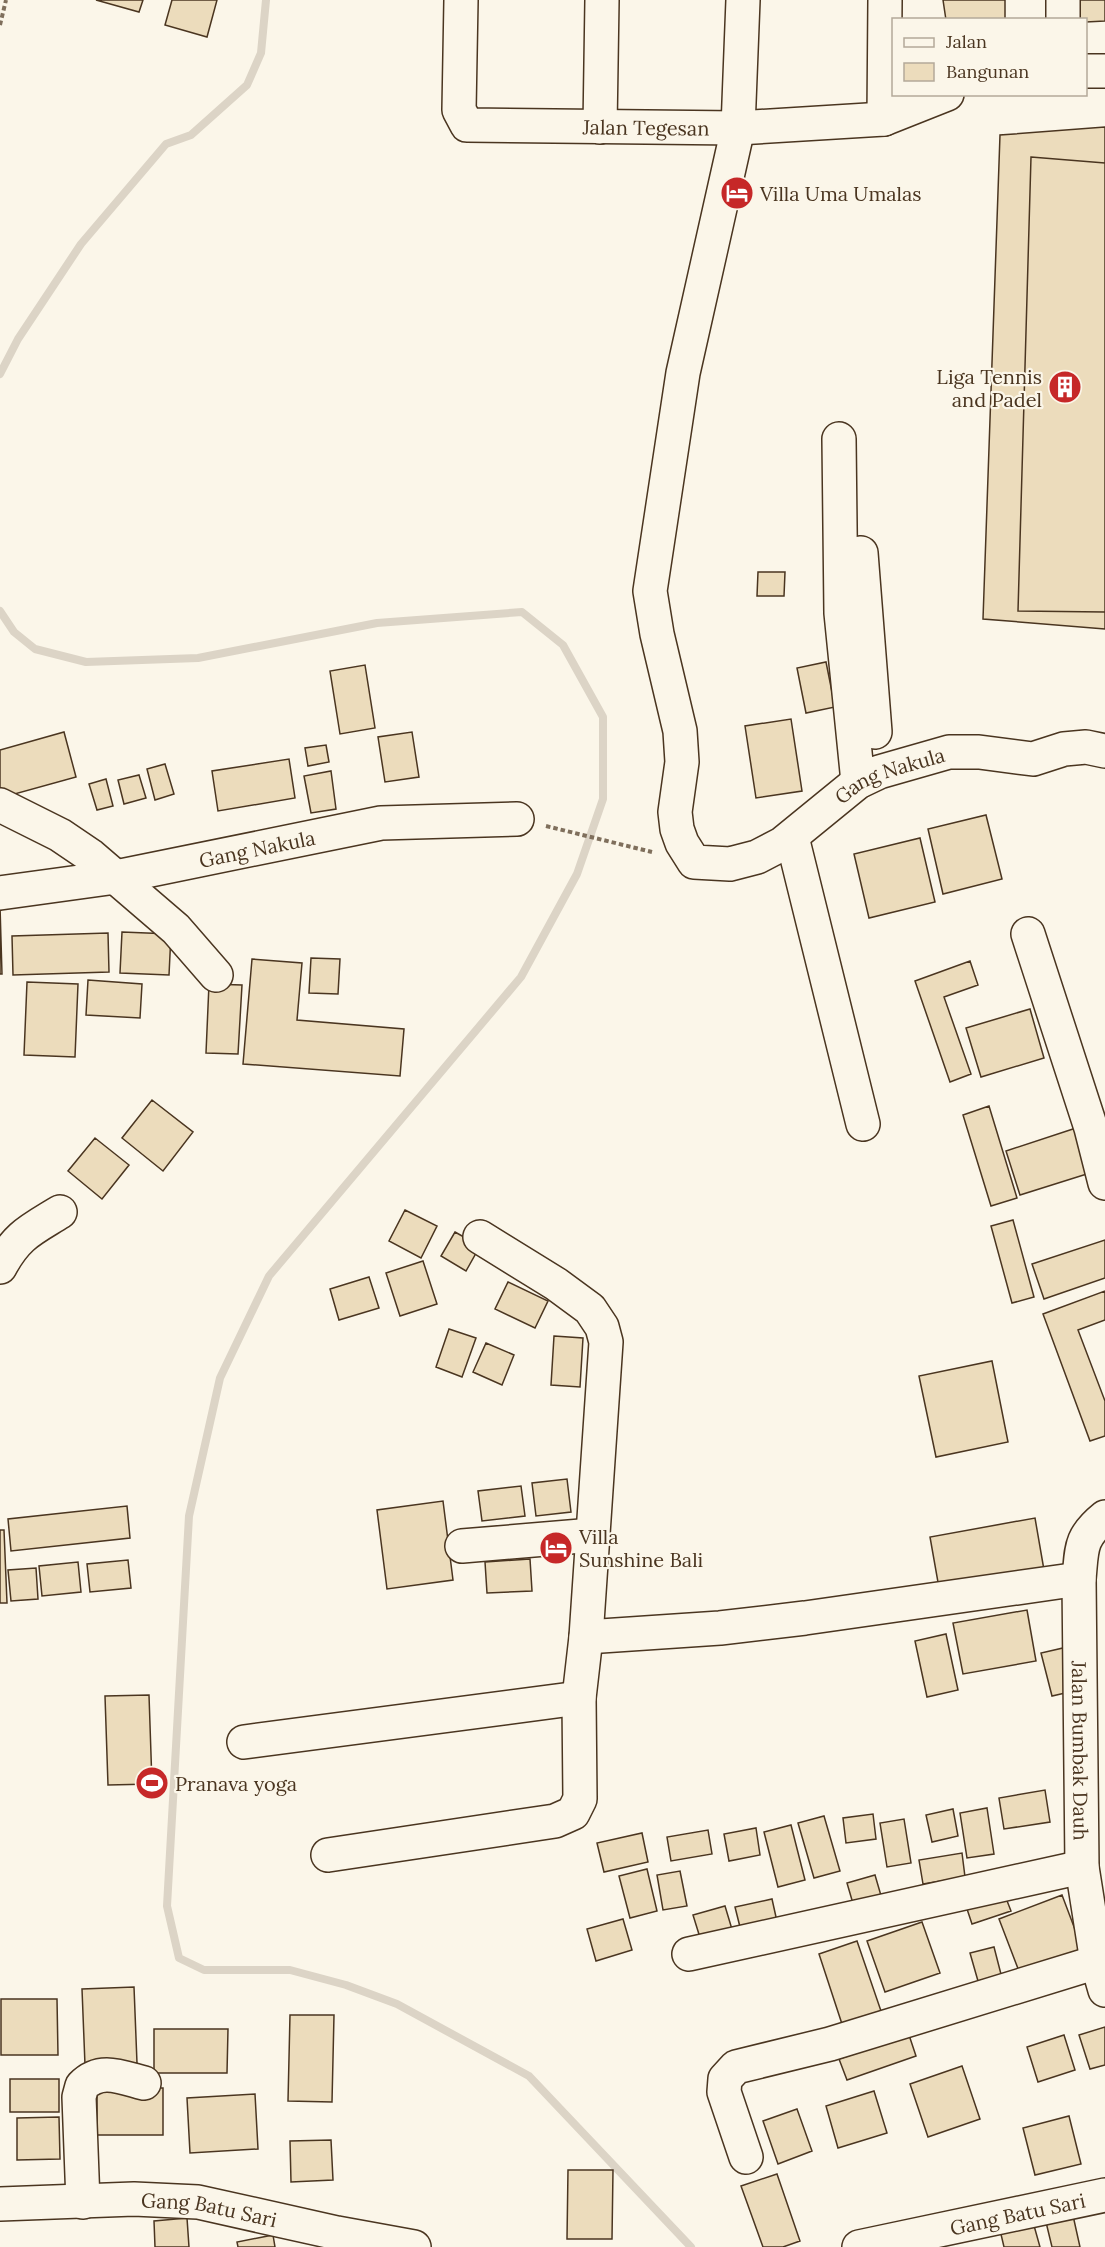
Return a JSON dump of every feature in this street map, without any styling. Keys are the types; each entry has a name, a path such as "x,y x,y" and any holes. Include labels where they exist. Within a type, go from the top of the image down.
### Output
{"street":[{"name":"Jalan Tegesan","path":"461,0 459,110 467,125 738,128 884,119 942,96"},
{"path":"600,127 602,0"},
{"path":"738,128 743,0"},
{"path":"884,119 885,0"},
{"path":"1063,0 1063,18"},
{"path":"1087,71 1105,71"},
{"name":"Gang Nakula","path":"738,128 683,373 650,591 657,634 680,731 682,762 675,812 676,829 682,843 694,862 730,864 757,857 792,837 868,777 949,752 979,752 1033,759 1064,749 1086,747 1105,751"},
{"path":"839,439 841,613 868,777"},
{"path":"859,537 868,777"},
{"path":"0,805 60,835 91,856 176,929 216,975"},
{"name":"Gang Nakula","path":"0,893 116,877 381,823 517,819"},
{"path":"792,837 862,1124"},
{"path":"1029,934 1105,1183"},
{"path":"0,1267 10,1248 23,1234 60,1212"},
{"path":"328,1855 555,1821 573,1812 580,1799 579,1698 586,1637 606,1342 602,1327 590,1309 556,1284 480,1237"},
{"name":"Jalan Bumbak Dauh","path":"1101,1976 1082,1867 1088,1572 1083,1540 1105,1517"},
{"path":"462,1546 593,1535"},
{"path":"586,1637 762,1623 1088,1572"},
{"path":"244,1742 579,1698"},
{"path":"688,1954 1082,1867"},
{"path":"746,2157 724,2091 725,2079 736,2067 1101,1976"},
{"path":"83,2202 79,2097 82,2086 97,2075 108,2074 144,2083"},
{"name":"Gang Batu Sari","path":"859,2247 1105,2195"},
{"name":"Gang Batu Sari","path":"0,2204 134,2199 198,2202 337,2233 414,2247"}],"path":[{"path":"0,25 6,0"},
{"path":"576,832 617,844"}],"building":[{"path":"96,0 143,0 139,12"},
{"path":"172,0 217,0 207,37 165,25"},
{"path":"943,0 1005,0 1005,18 946,18"},
{"path":"1078,0 1105,0 1105,21 1087,22 1087,18 1079,18"},
{"name":"Liga Tennis and Padel","path":"1105,127 1105,629 983,619 1000,135"},
{"name":"Liga Tennis and Padel","path":"1031,157 1105,163 1105,612 1018,611"},
{"path":"758,572 785,572 784,596 757,596"},
{"path":"826,662 835,707 806,713 797,668"},
{"path":"365,665 375,728 340,734 330,671"},
{"path":"791,719 802,791 756,798 745,726"},
{"path":"64,732 76,777 0,798 0,750"},
{"path":"412,732 419,777 385,782 378,737"},
{"path":"326,745 329,762 308,766 305,748"},
{"path":"289,759 295,798 218,811 212,771"},
{"path":"165,764 174,794 155,800 147,769"},
{"path":"331,771 336,809 311,813 304,776"},
{"path":"139,775 146,798 124,804 118,780"},
{"path":"106,779 113,806 97,810 89,784"},
{"path":"986,815 1002,879 943,894 928,829"},
{"path":"920,838 935,902 869,918 854,854"},
{"path":"0,906 2,974 0,974"},
{"path":"122,932 171,934 169,975 120,973"},
{"path":"108,933 109,972 13,975 12,936"},
{"path":"311,958 340,959 338,994 309,993"},
{"path":"252,959 302,963 297,1020 404,1029 400,1076 243,1064"},
{"path":"970,961 978,985 944,997 971,1074 950,1082 915,981"},
{"path":"88,980 142,984 140,1018 86,1015"},
{"path":"27,982 78,984 75,1057 24,1055"},
{"path":"209,984 242,985 238,1054 206,1053"},
{"path":"1030,1009 1044,1058 981,1077 966,1028"},
{"path":"152,1100 193,1132 163,1171 122,1138"},
{"path":"989,1106 1017,1198 991,1206 963,1115"},
{"path":"1076,1128 1090,1173 1020,1195 1006,1151"},
{"path":"95,1138 129,1165 102,1199 68,1171"},
{"path":"405,1210 437,1226 421,1258 389,1241"},
{"path":"1013,1220 1034,1297 1012,1303 991,1226"},
{"path":"455,1232 480,1246 466,1271 441,1256"},
{"path":"1105,1240 1105,1278 1044,1299 1032,1264"},
{"path":"423,1261 437,1304 400,1316 386,1273"},
{"path":"369,1277 379,1308 339,1320 330,1289"},
{"path":"508,1282 548,1301 535,1328 495,1309"},
{"path":"1105,1291 1105,1320 1078,1330 1105,1401 1105,1436 1090,1441 1043,1314"},
{"path":"449,1329 476,1338 462,1377 436,1367"},
{"path":"554,1336 583,1338 580,1387 551,1385"},
{"path":"486,1343 514,1355 502,1385 473,1372"},
{"path":"992,1361 1008,1442 936,1457 919,1376"},
{"path":"567,1479 571,1512 536,1516 532,1483"},
{"path":"521,1486 525,1516 482,1521 478,1491"},
{"path":"443,1501 453,1580 387,1589 377,1510"},
{"path":"127,1506 130,1538 11,1551 8,1519"},
{"path":"1035,1518 1044,1570 939,1588 930,1537"},
{"path":"0,1530 4,1530 7,1603 0,1603"},
{"path":"530,1559 532,1591 487,1593 485,1562"},
{"path":"128,1560 131,1588 90,1592 87,1564"},
{"path":"78,1562 81,1592 42,1596 39,1566"},
{"path":"36,1568 38,1599 11,1601 8,1570"},
{"path":"1027,1610 1036,1661 963,1674 953,1623"},
{"path":"946,1634 958,1690 927,1697 915,1641"},
{"path":"1063,1648 1074,1691 1052,1696 1041,1653"},
{"path":"149,1695 152,1784 108,1785 105,1696"},
{"path":"1045,1790 1050,1822 1004,1829 999,1798"},
{"path":"987,1808 994,1854 967,1858 960,1813"},
{"path":"953,1809 958,1836 932,1842 926,1815"},
{"path":"873,1814 876,1839 846,1843 843,1818"},
{"path":"824,1816 840,1871 814,1878 798,1823"},
{"path":"904,1819 911,1863 887,1867 880,1823"},
{"path":"791,1825 805,1880 778,1887 764,1832"},
{"path":"756,1828 760,1855 729,1861 724,1834"},
{"path":"708,1830 712,1854 671,1861 667,1837"},
{"path":"642,1833 648,1862 604,1872 597,1843"},
{"path":"962,1853 965,1877 923,1884 919,1860"},
{"path":"647,1869 657,1911 630,1918 619,1876"},
{"path":"680,1871 687,1906 663,1910 657,1875"},
{"path":"875,1875 882,1899 854,1907 847,1883"},
{"path":"1004,1893 1011,1911 972,1924 966,1906"},
{"path":"1062,1895 1085,1956 1022,1979 999,1919"},
{"path":"772,1899 778,1926 742,1935 735,1907"},
{"path":"725,1906 734,1936 702,1944 693,1915"},
{"path":"623,1919 632,1950 596,1961 587,1929"},
{"path":"922,1922 940,1973 885,1992 867,1941"},
{"path":"857,1941 881,2011 842,2024 819,1954"},
{"path":"994,1947 1003,1982 980,1988 970,1953"},
{"path":"134,1987 137,2063 85,2065 82,1989"},
{"path":"1,1999 57,1999 58,2055 1,2055"},
{"path":"290,2015 334,2015 332,2102 288,2101"},
{"path":"1105,2027 1105,2065 1090,2069 1079,2035"},
{"path":"154,2029 228,2029 227,2073 154,2073"},
{"path":"909,2035 916,2056 847,2080 839,2059"},
{"path":"1064,2035 1075,2070 1038,2082 1027,2047"},
{"path":"962,2066 980,2119 928,2137 910,2084"},
{"path":"10,2079 59,2079 59,2112 10,2112"},
{"path":"97,2088 163,2088 163,2135 97,2135"},
{"path":"874,2091 887,2133 838,2148 826,2106"},
{"path":"255,2094 258,2149 190,2153 187,2098"},
{"path":"797,2109 812,2151 778,2164 763,2121"},
{"path":"1069,2116 1081,2164 1035,2175 1023,2128"},
{"path":"59,2117 60,2159 17,2160 17,2118"},
{"path":"331,2140 333,2180 291,2182 290,2141"},
{"path":"568,2170 613,2170 612,2239 567,2239"},
{"path":"777,2174 800,2241 783,2247 763,2247 741,2186"},
{"path":"1072,2211 1080,2247 1052,2247 1045,2218"},
{"path":"187,2218 189,2247 155,2247 154,2221"},
{"path":"1033,2222 1040,2247 1004,2247 1000,2230"},
{"path":"273,2235 275,2247 238,2247 237,2242"}],"waterway":[{"path":"0,374 18,339 81,244 166,144 191,135 247,85 261,53 266,0"},
{"path":"0,611 14,632 35,649 86,662 198,658 377,623 522,612 563,645 603,717 603,799 577,874 521,977 269,1276 220,1378 189,1516 167,1906 179,1958 204,1970 290,1970 346,1985 397,2004 529,2076 691,2247"}],"place":[{"name":"Villa Uma Umalas","path":"737,193"},
{"name":"Liga Tennis and Padel","path":"1065,387"},
{"name":"Villa Sunshine Bali","path":"556,1548"},
{"name":"Pranava yoga","path":"152,1783"}]}
